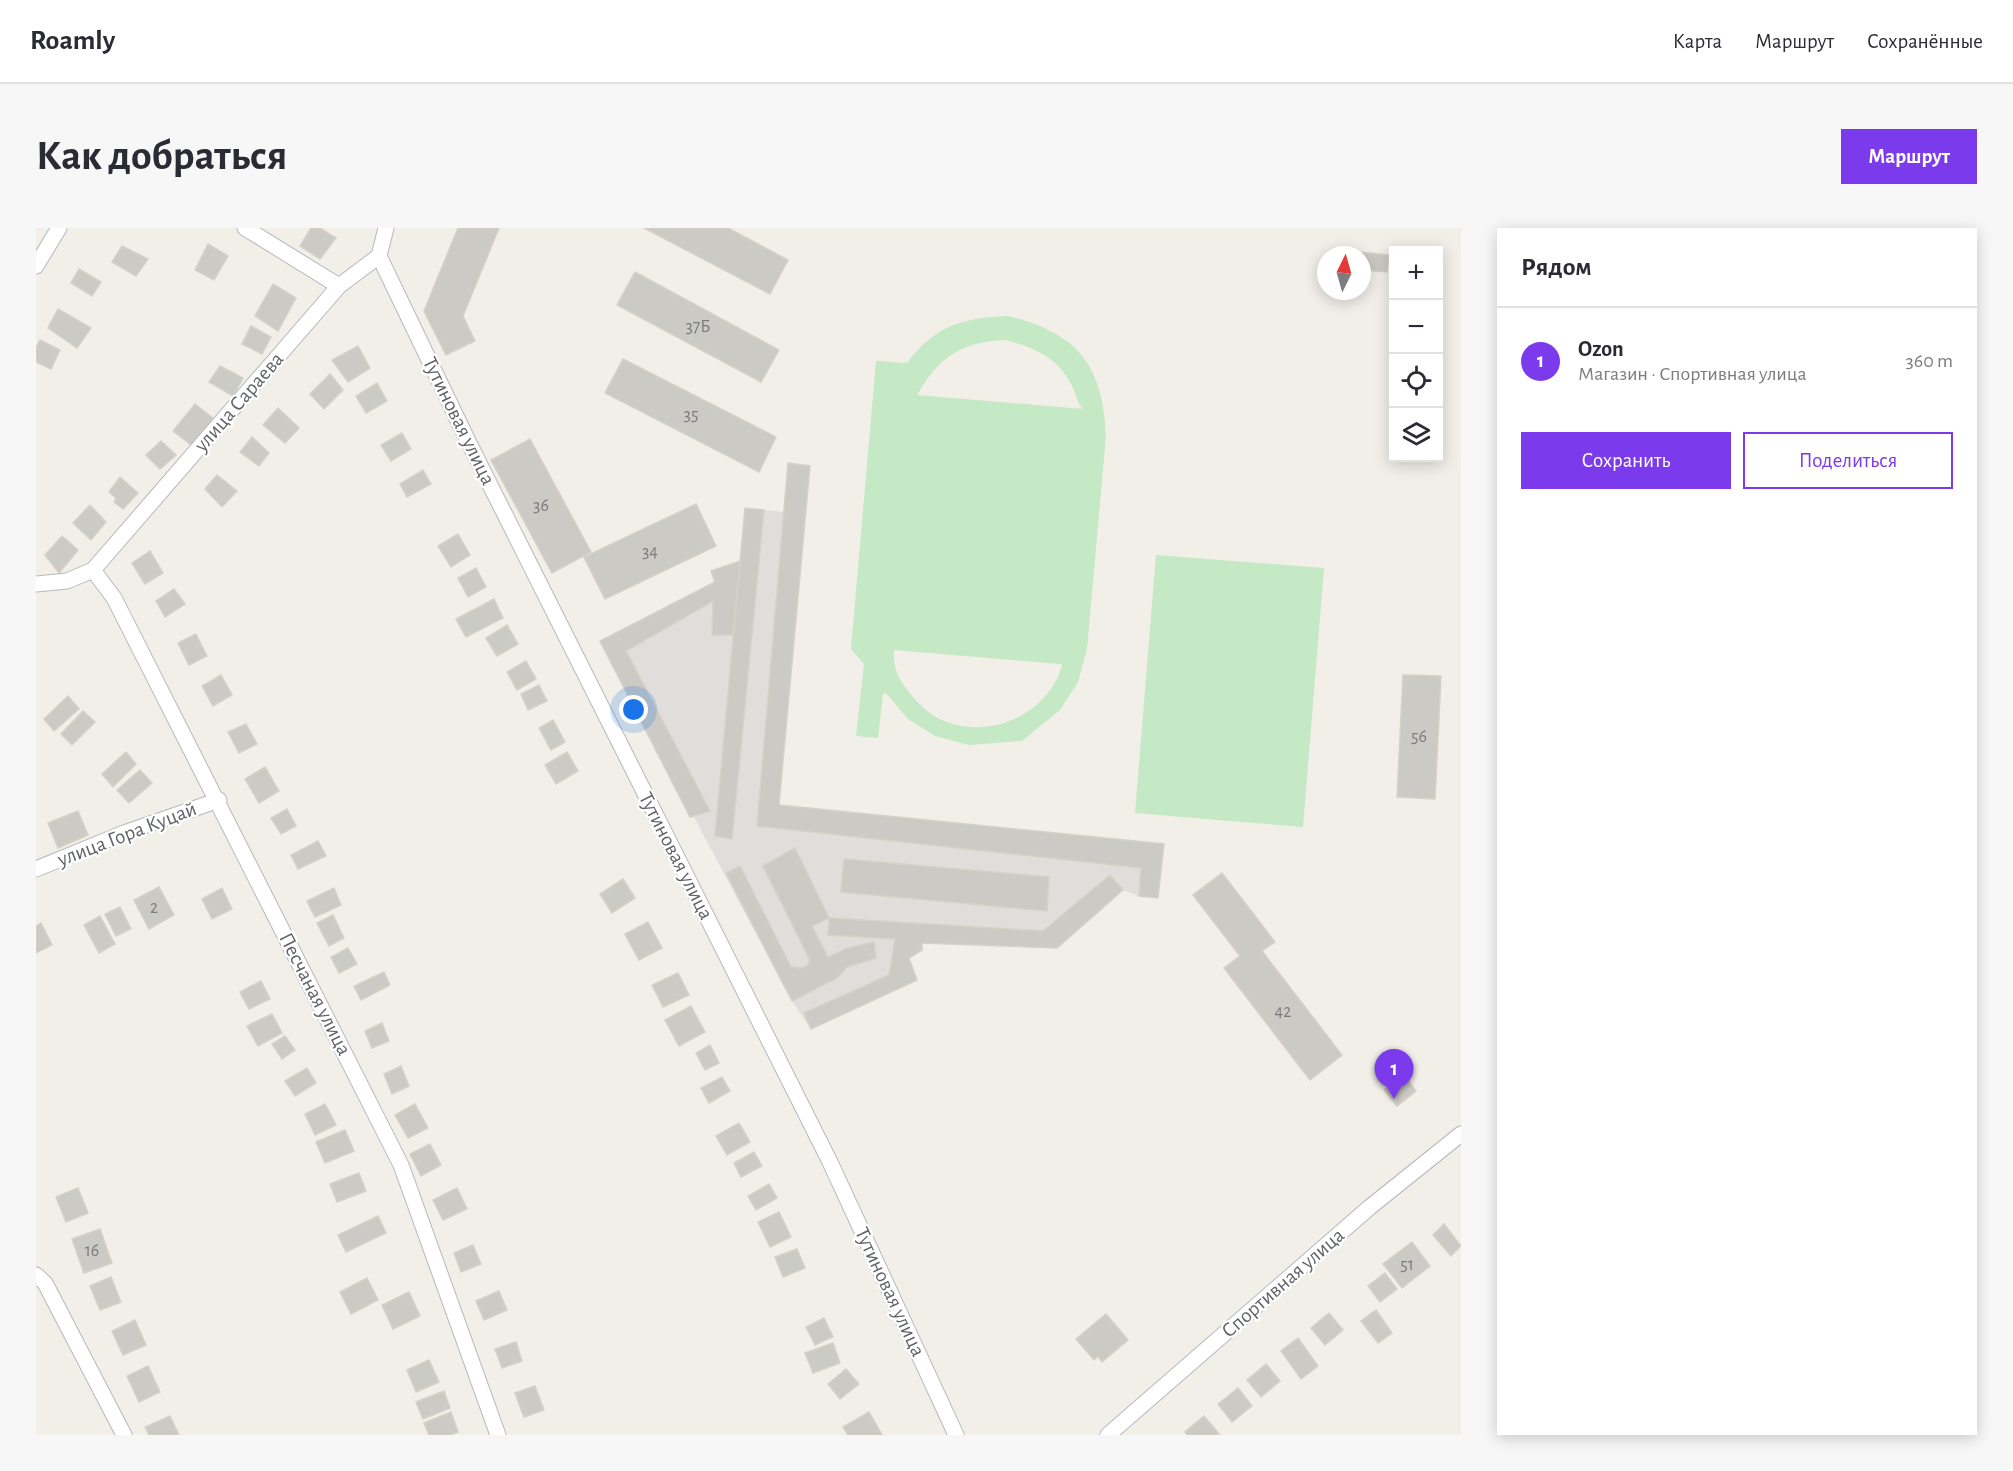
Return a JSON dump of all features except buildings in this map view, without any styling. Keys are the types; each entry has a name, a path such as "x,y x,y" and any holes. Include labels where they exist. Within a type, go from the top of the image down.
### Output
{"street":[{"path":"36,266 59,228"},
{"path":"245,228 339,286"},
{"path":"379,256 386,228"},
{"name":"улица Сараева","path":"93,570 339,286 379,256"},
{"name":"Тутиновая улица","path":"379,256 468,441 830,1162 956,1435"},
{"path":"36,584 67,581 93,570"},
{"name":"Песчаная улица","path":"93,570 114,598 219,800 401,1165 498,1435"},
{"name":"улица Гора Куцай","path":"36,869 124,833 219,800"},
{"name":"Спортивная улица","path":"1108,1435 1370,1207 1461,1134"},
{"path":"36,1275 45,1283 124,1435"}],"shaded area":[{"path":"745,508 784,512 779,805 1164,844 1158,898 1139,896 1123,890 1057,948 922,943 922,950 909,958 917,980 811,1029 792,1001 600,641 714,582 711,571 740,561"}],"green space":[{"path":"1008,316 1032,323 1069,342 1082,355 1092,371 1104,411 1106,436 1087,649 1078,682 1060,710 1022,741 969,745 935,736 908,719 886,693 883,694 878,738 856,736 864,664 851,649 876,361 907,363 928,340 951,326 977,319","holes":["1006,340 1026,346 1052,360 1066,375 1083,409 917,395 934,370 953,354 976,344","894,650 1061,664 1062,665 1045,697 1031,709 998,725 962,726 939,719 916,701 899,678 895,667"]},
{"path":"1156,555 1324,568 1303,827 1135,813"}],"place":[{"name":"Ozon","path":"1394,1099"}]}
